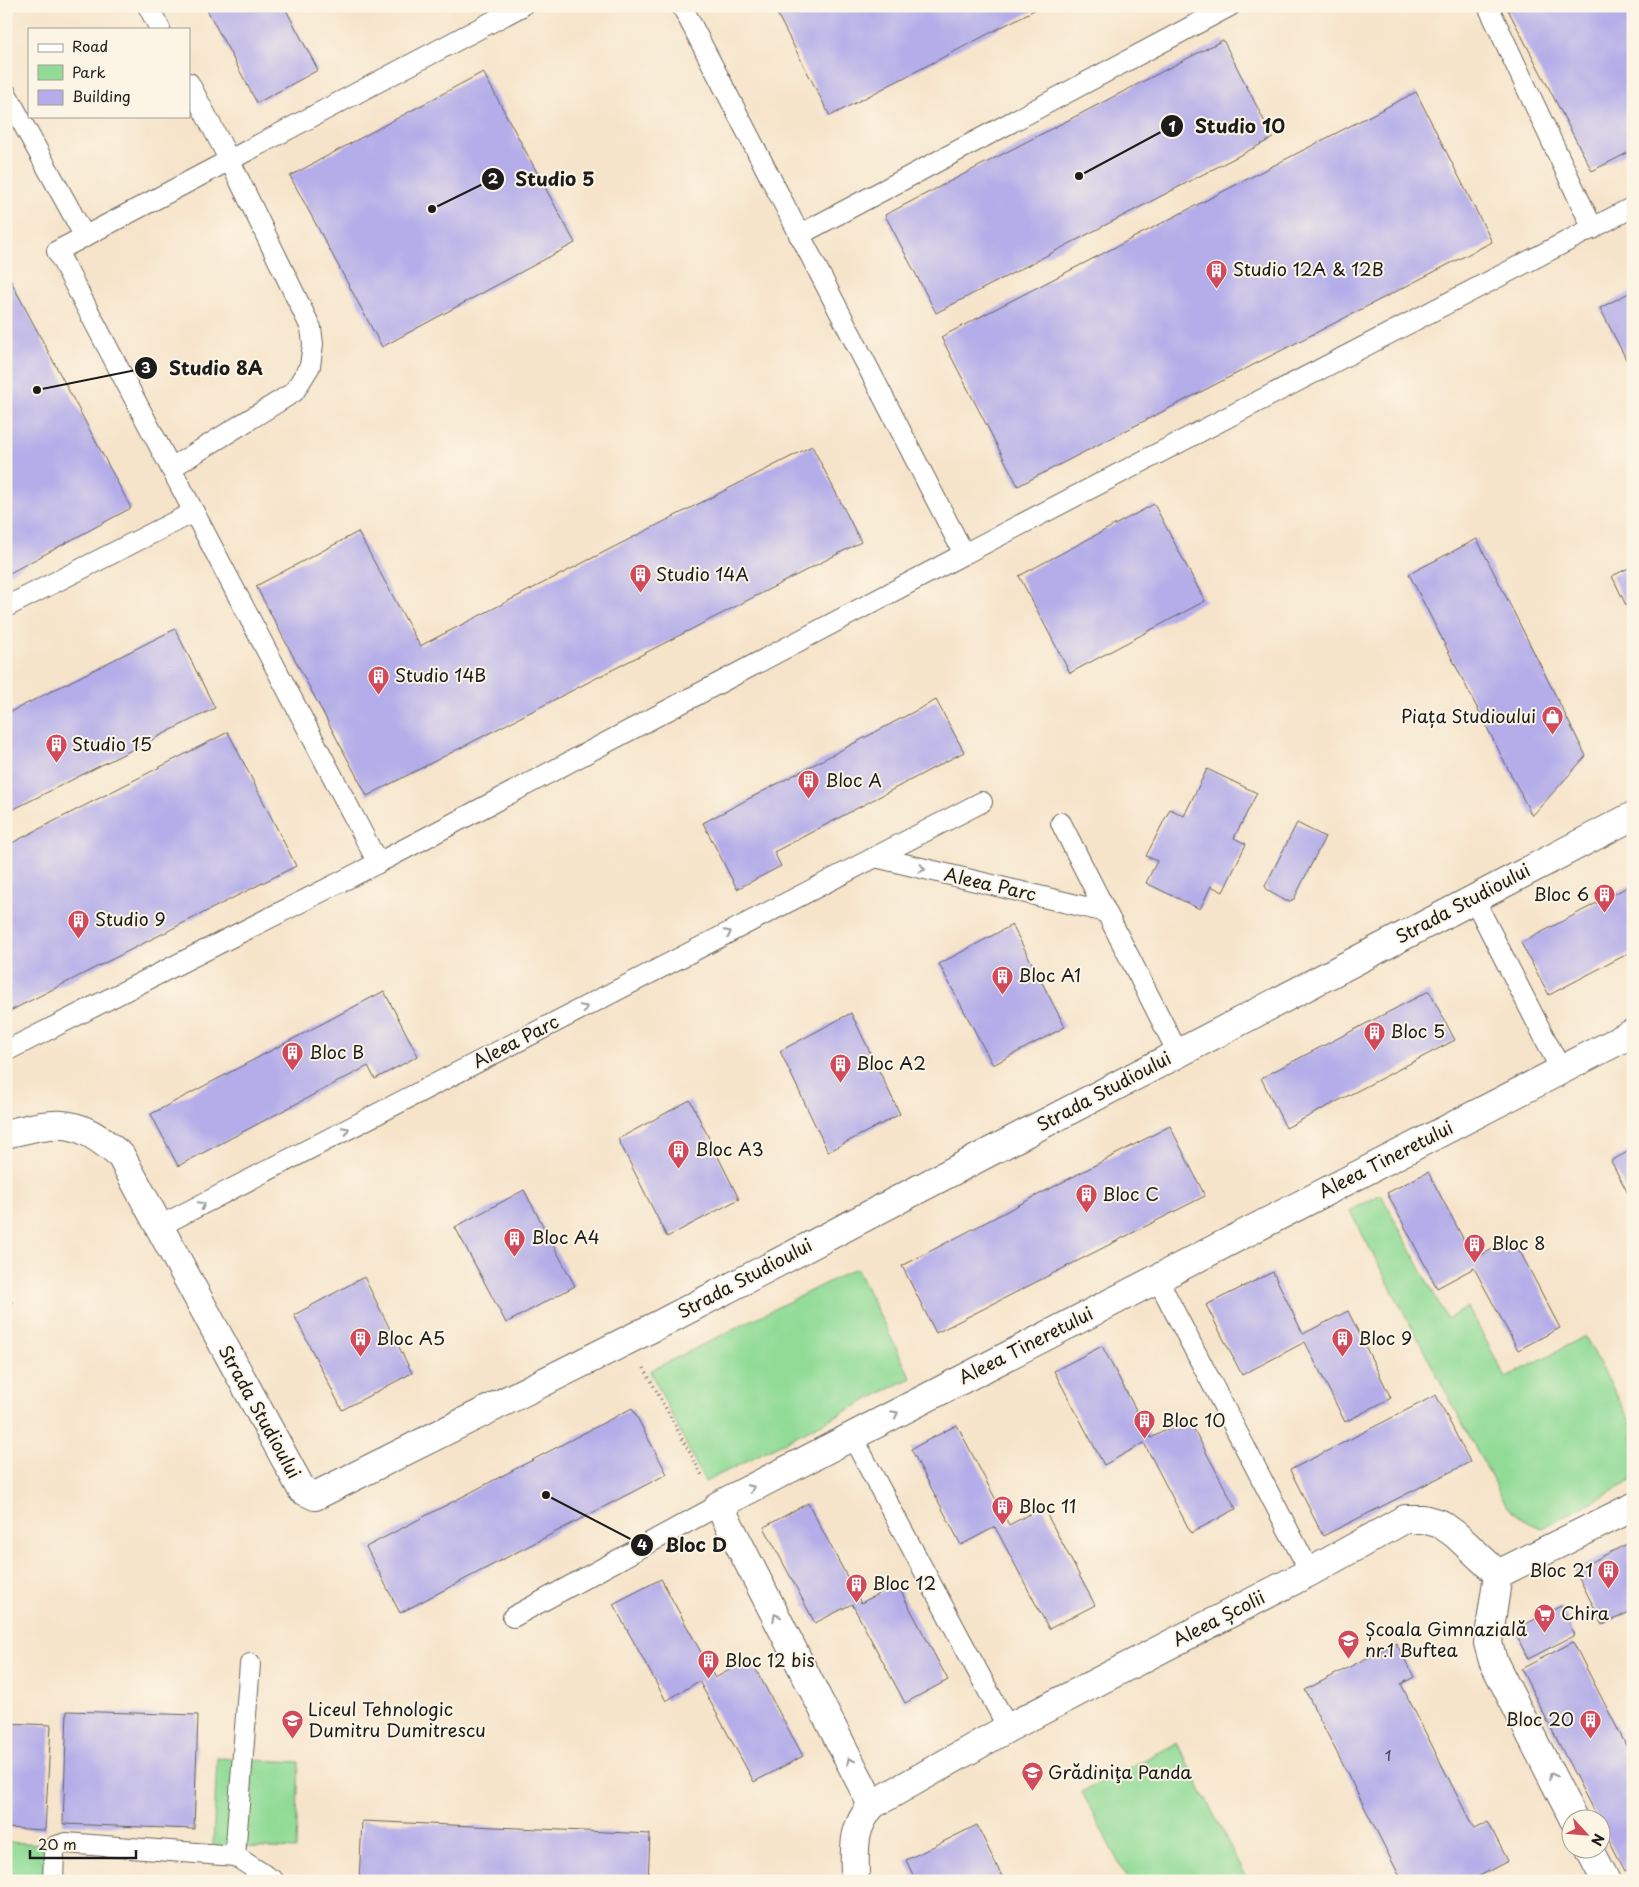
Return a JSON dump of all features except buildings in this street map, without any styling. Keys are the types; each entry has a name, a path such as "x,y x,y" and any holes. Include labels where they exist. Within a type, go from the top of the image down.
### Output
{"street":[{"name":"Strada Studioului","path":"6,1134 43,1125 71,1124 98,1137 121,1156 302,1490 315,1496 662,1323 1633,816"},
{"name":"Aleea Tineretului","path":"718,1505 1633,1033"},
{"path":"718,1505 872,1805"},
{"path":"1569,1810 1492,1661 1488,1643 1498,1574 1633,1508"},
{"name":"Aleea Școlii","path":"854,1881 856,1834 862,1818 872,1805 1008,1728 1310,1572 1405,1520 1423,1520 1441,1524 1456,1535 1498,1574"},
{"path":"1595,1860 1606,1881"}],"lane":[{"path":"148,6 159,28"},
{"path":"378,863 57,252 522,6"},
{"path":"682,6 964,554"},
{"path":"799,235 1230,6"},
{"path":"1488,6 1593,228"},
{"path":"171,468 294,392 310,366 313,344 311,328 230,160 190,85"},
{"path":"6,93 85,237"},
{"path":"6,1051 378,863 964,554 1633,207"},
{"path":"6,607 194,512"},
{"name":"Aleea Parc","path":"158,1227 982,802"},
{"path":"1061,823 1178,1053"},
{"name":"Aleea Parc","path":"875,858 1106,912"},
{"path":"1474,899 1562,1070"},
{"path":"1157,1278 1310,1572"},
{"path":"852,1436 1008,1728"},
{"path":"512,1616 718,1505"},
{"path":"235,1856 250,1664"},
{"path":"53,1881 56,1846 66,1843 235,1856 274,1881"}],"path":[{"path":"662,1323 641,1363 718,1505"}],"green space":[{"path":"1381,1194 1447,1319 1468,1307 1506,1378 1585,1336 1633,1426 1633,1480 1543,1528 1524,1520 1507,1507 1350,1211"},
{"path":"856,1268 911,1378 705,1482 650,1371"},
{"path":"1177,1743 1248,1881 1128,1881 1082,1792"},
{"path":"217,1758 299,1762 296,1849 213,1846"},
{"path":"6,1842 45,1844 43,1881 6,1881"}],"place":[{"name":"Studio 10","path":"1079,176"},
{"name":"Studio 5","path":"432,209"},
{"name":"Studio 12A & 12B","path":"1217,289"},
{"name":"Studio 8A","path":"37,390"},
{"name":"Studio 14A","path":"640,594"},
{"name":"Studio 14B","path":"379,695"},
{"name":"Piața Studioului","path":"1552,736"},
{"name":"Studio 15","path":"56,764"},
{"name":"Bloc A","path":"809,800"},
{"name":"Bloc 6","path":"1605,914"},
{"name":"Studio 9","path":"79,939"},
{"name":"Bloc A1","path":"1002,995"},
{"name":"Bloc 5","path":"1374,1051"},
{"name":"Bloc B","path":"293,1072"},
{"name":"Bloc A2","path":"840,1083"},
{"name":"Bloc A3","path":"679,1169"},
{"name":"Bloc C","path":"1086,1214"},
{"name":"Bloc A4","path":"515,1257"},
{"name":"Bloc 8","path":"1475,1263"},
{"name":"Bloc A5","path":"360,1358"},
{"name":"Bloc 9","path":"1342,1358"},
{"name":"Bloc 10","path":"1145,1440"},
{"name":"Bloc D","path":"546,1495"},
{"name":"Bloc 11","path":"1002,1526"},
{"name":"Bloc 21","path":"1609,1590"},
{"name":"Bloc 12","path":"856,1603"},
{"name":"Chira","path":"1545,1633"},
{"name":"Școala Gimnazială nr.1 Buftea","path":"1349,1659"},
{"name":"Bloc 12 bis","path":"708,1680"},
{"name":"Liceul Tehnologic Dumitru Dumitrescu","path":"292,1739"},
{"name":"Bloc 20","path":"1590,1739"},
{"name":"Grădiniţa Panda","path":"1032,1792"}]}
